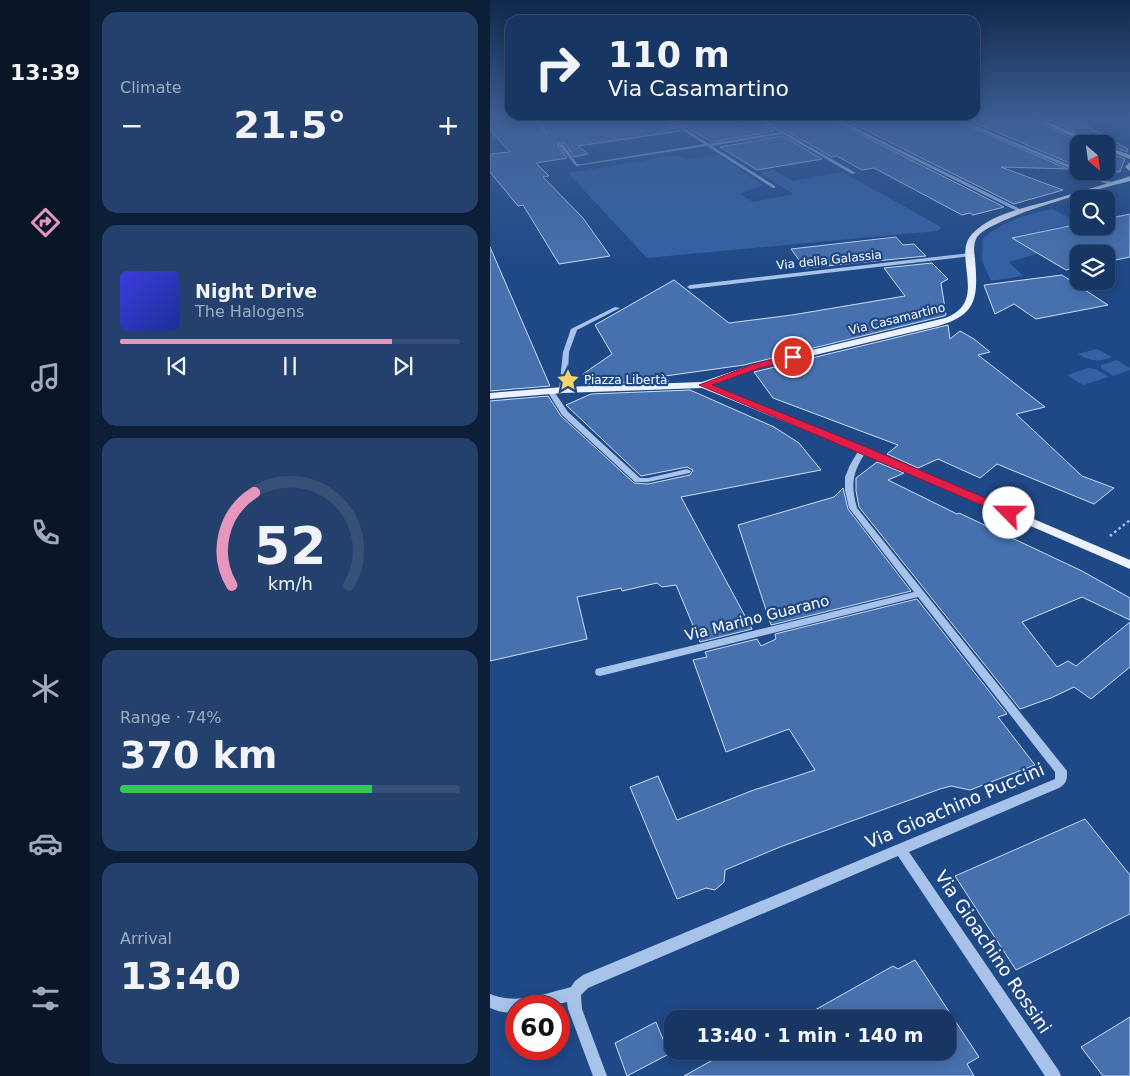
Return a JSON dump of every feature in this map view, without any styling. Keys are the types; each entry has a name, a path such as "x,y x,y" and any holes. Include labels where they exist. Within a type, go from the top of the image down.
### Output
{"main road":[{"name":"Via Casamartino","path":"703,385 757,366 938,323 957,316 964,311 971,301 970,255 973,237 979,231 990,224 1021,211 1130,178"},
{"path":"490,396 564,390 703,385 863,450 1130,565"}],"street":[{"path":"742,167 773,187"},
{"path":"844,167 854,173"},
{"path":"932,167 1021,211"},
{"path":"1100,180 1110,184"},
{"name":"Via della Galassia","path":"690,287 970,255"},
{"path":"564,390 566,352 574,329 617,308"},
{"path":"551,391 565,413 638,480 648,480 687,471"},
{"name":"Via Gioachino Puccini","path":"490,1001 498,1006 510,1008 574,993 579,985 588,980 1055,786 1061,781 1061,771 854,508 849,489 849,472 863,450"},
{"name":"Via Marino Guarano","path":"600,672 921,593"},
{"name":"Via Gioachino Rossini","path":"901,850 1054,1076"},
{"path":"574,993 575,1010 600,1076"}],"path":[{"path":"1094,550 1130,520"}],"shaded area":[{"path":"603,167 737,167 763,185 740,194 753,202 793,194 759,172 772,169 792,181 842,172 941,228 937,231 647,258 568,173"},
{"path":"1052,209 1070,218 1070,230 1063,226 1012,238 1039,253 1009,262 1023,276 991,281 982,261 983,238 1016,219"},
{"path":"1080,235 1087,235 1094,242"},
{"path":"1097,349 1112,357 1095,360 1087,359 1078,354"},
{"path":"1117,360 1130,368 1130,370 1113,376 1101,368 1101,365"},
{"path":"1088,368 1096,369 1109,377 1083,385 1067,375"}],"building":[{"path":"490,167 540,167 549,176 543,177 583,218 610,256 559,264 523,205 518,206 490,172"},
{"path":"753,167 773,167 757,170"},
{"path":"857,167 925,167 1004,207 973,215 970,213 962,215 874,168 862,170"},
{"path":"940,167 1002,167 1063,190 1014,204"},
{"path":"1008,167 1064,167 1068,169"},
{"path":"1115,167 1122,167 1120,172 1115,172"},
{"path":"1130,214 1130,257 1115,260 1115,245 1070,245 1070,269 1066,270 1012,238 1070,226 1070,235 1115,235 1115,217"},
{"path":"896,237 903,245 914,244 926,256 805,268 791,249"},
{"path":"490,247 550,386 490,391"},
{"path":"932,263 948,279 941,283 946,315 944,316 744,365 658,377 669,381 587,384 583,374 612,354 595,325 674,280 729,323 792,315 905,296 884,268"},
{"path":"1062,275 1070,280 1070,290 1085,290 1108,305 1036,319 1014,304 995,314 984,285"},
{"path":"948,325 950,339 960,331 974,339 990,352 978,355 1045,407 1016,414 1082,476 1114,488 1094,504 997,464 980,478 938,459 918,468 887,454 898,445 773,398 754,372"},
{"path":"690,390 774,427 799,443 821,470 681,497 752,629 700,642 676,585 662,587 657,583 622,591 621,588 577,597 587,639 490,661 490,401 548,396 561,416 634,483 648,484 690,475 693,470 687,467 641,476 566,405 591,394"},
{"path":"877,462 904,473 888,480 1082,571 1130,598 1130,620 1082,597 1022,622 1057,667 1068,661 1076,666 1130,622 1130,667 1091,699 1074,687 1051,698 1020,709 859,507 856,478"},
{"path":"843,488 848,509 911,591 771,625 738,525 834,497"},
{"path":"917,599 1007,714 998,717 1035,765 970,790 951,786 940,789 780,847 725,870 724,882 715,890 706,888 677,899 630,787 658,776 677,820 751,791 815,770 789,729 726,752 693,660 707,657 705,652 757,639 761,646 776,639 775,634"},
{"path":"1085,819 1130,875 1130,914 1016,970 955,876"},
{"path":"915,960 948,1010 815,1010 893,966 898,969"},
{"path":"1130,1017 1130,1076 1103,1076 1081,1047"},
{"path":"656,1022 664,1042 664,1057 627,1076 615,1043"},
{"path":"956,1022 979,1057 967,1064 974,1076 684,1076 713,1060 956,1060"}],"place":[{"name":"Piazza Libertà","path":"568,380"}],"route":[{"path":"793,357 757,366 703,385 863,450 1009,513"}]}
